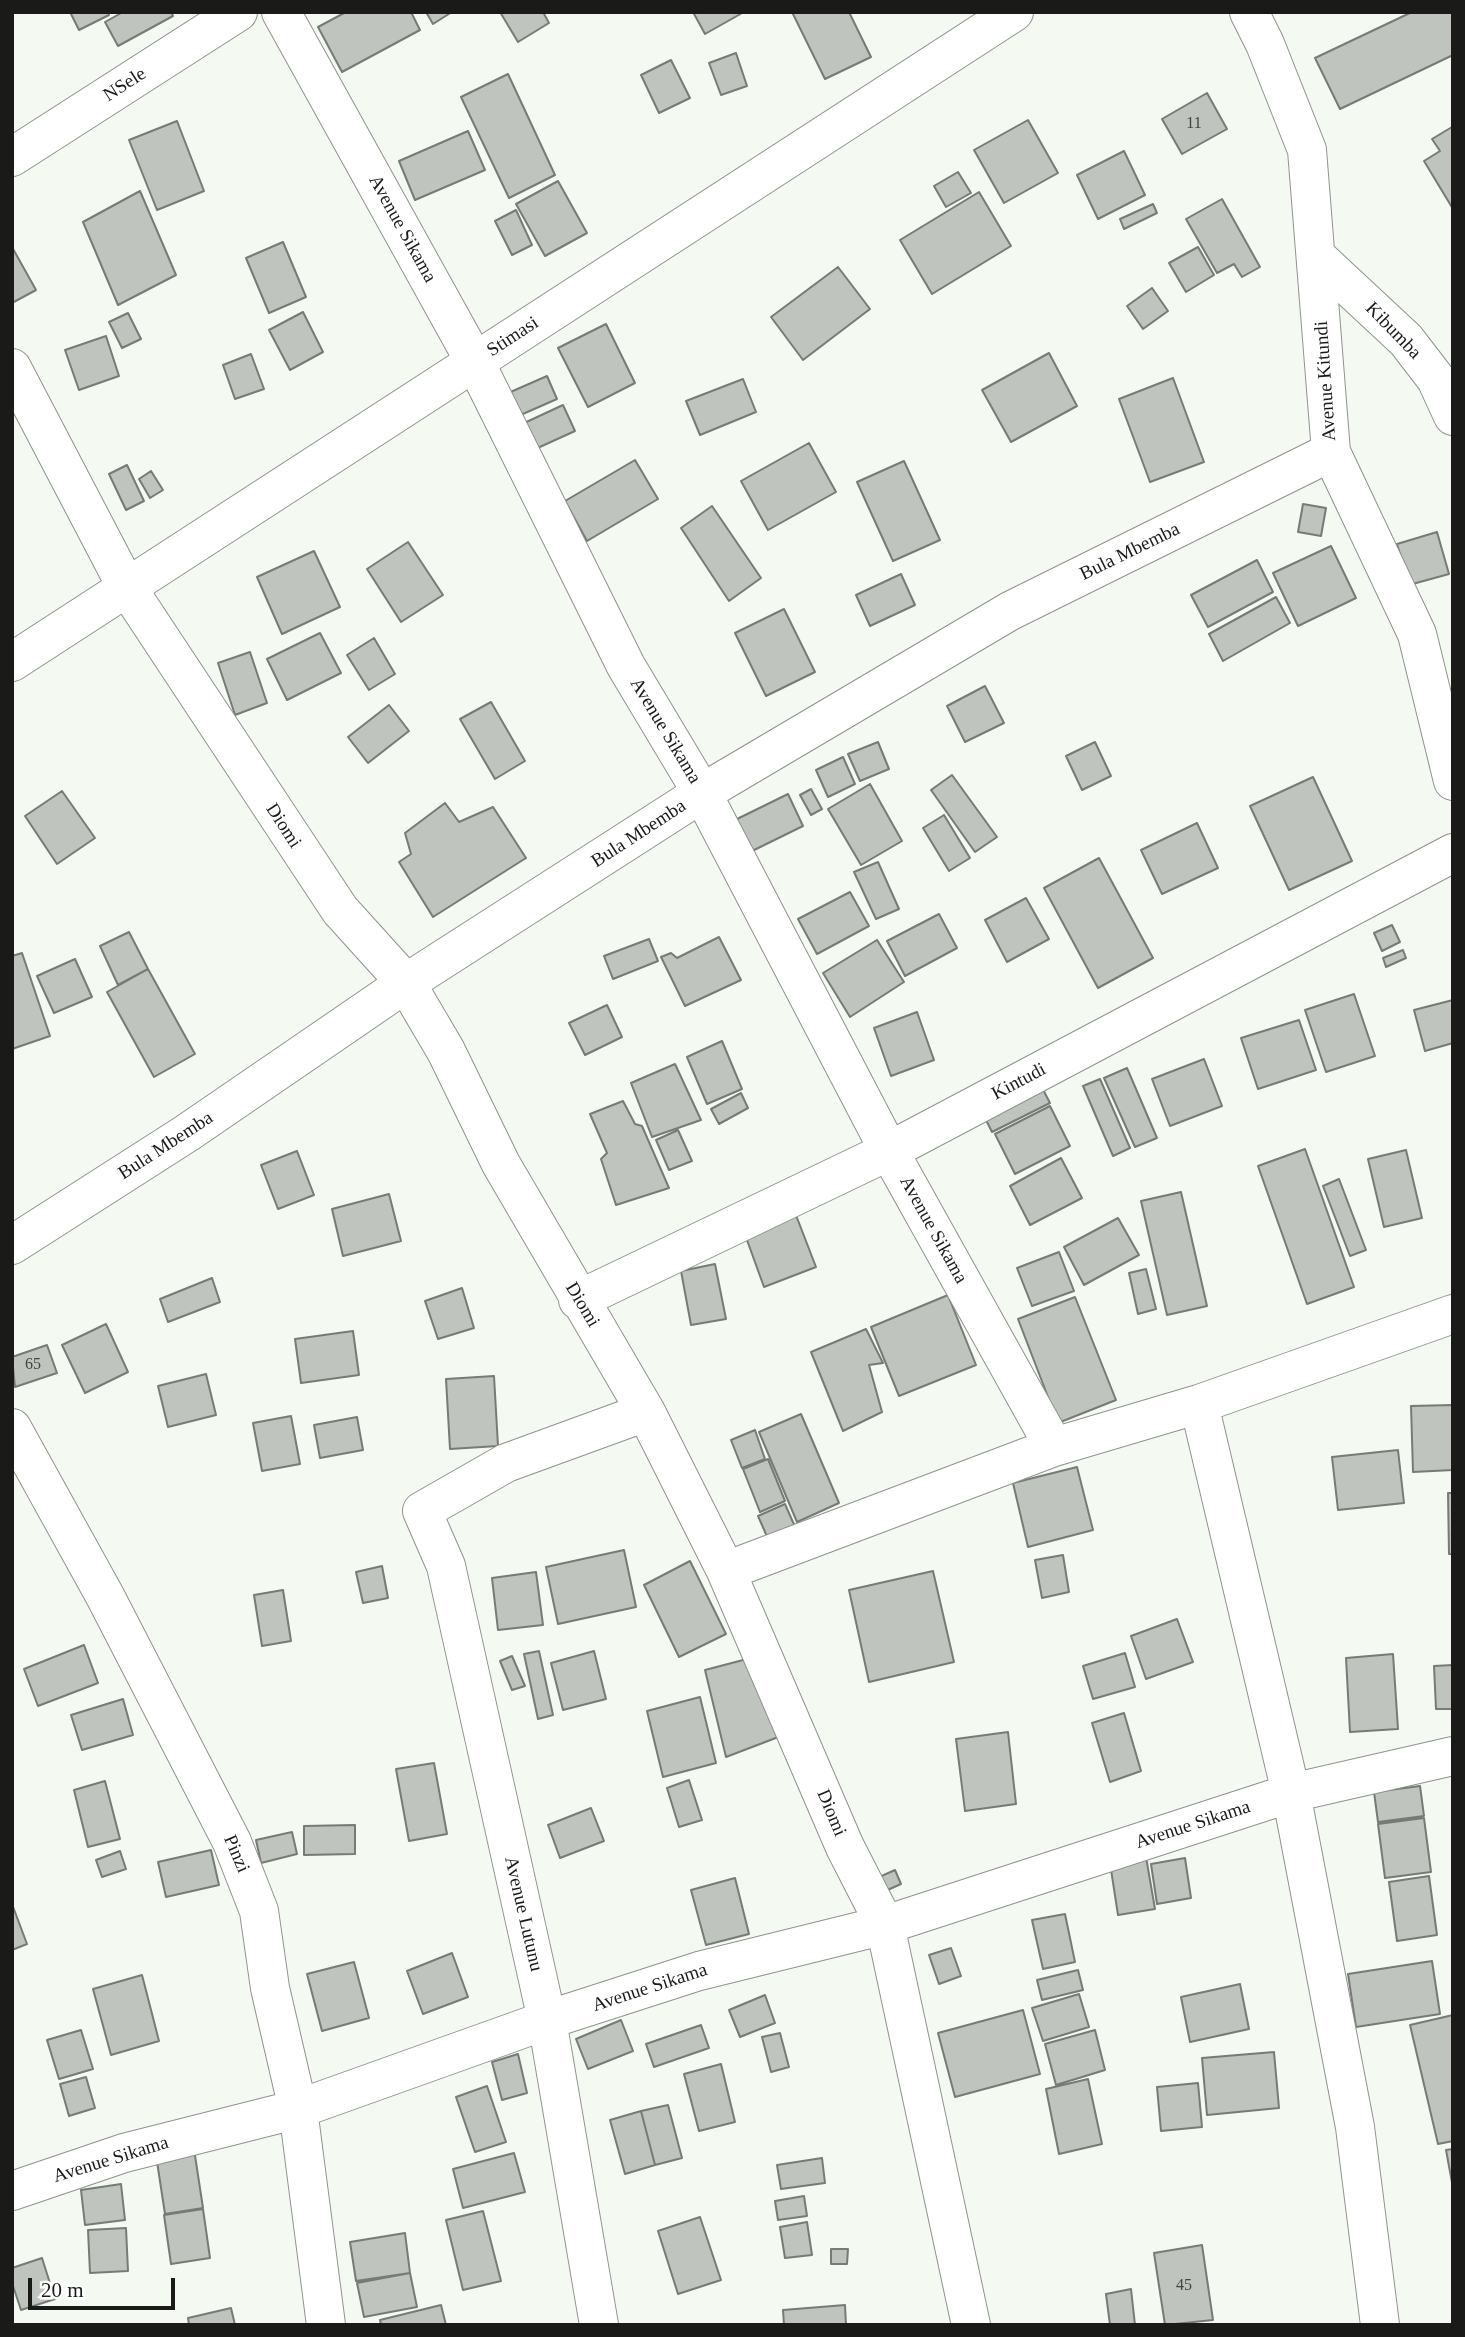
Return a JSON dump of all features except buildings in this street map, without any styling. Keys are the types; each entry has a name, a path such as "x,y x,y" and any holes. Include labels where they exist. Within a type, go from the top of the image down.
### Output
{"street":[{"name":"NSele","path":"12,157 238,12"},
{"name":"Avenue Sikama","path":"281,12 475,362 626,666 702,793 889,1151 1054,1447"},
{"name":"Stimasi","path":"12,662 1014,12"},
{"name":"Avenue Kitundi","path":"1249,12 1265,44 1307,150 1318,258 1331,452 1417,634 1453,781"},
{"name":"Kibumba","path":"1318,258 1406,340 1436,379 1453,416"},
{"name":"Diomi","path":"12,368 126,586 340,910 406,983 446,1051 501,1164 578,1300 646,1412 726,1570 845,1847 885,1925 971,2325"},
{"name":"Bula Mbemba","path":"12,1245 187,1133 406,983 702,793 1010,611 1331,452"},
{"name":"Kintudi","path":"578,1300 889,1151 1453,853"},
{"path":"726,1570 1054,1447 1199,1404 1453,1314"},
{"path":"1199,1404 1291,1793 1355,2127 1380,2325"},
{"name":"Avenue Lutunu","path":"599,2325 547,2020 446,1566 422,1511 506,1463 646,1412"},
{"name":"Pinzi","path":"12,1428 105,1596 232,1842 259,1911 270,1988 298,2109 326,2325"},
{"name":"Avenue Sikama","path":"12,2191 124,2153 298,2109 547,2020 699,1971 885,1925 1291,1793 1453,1756"}]}
